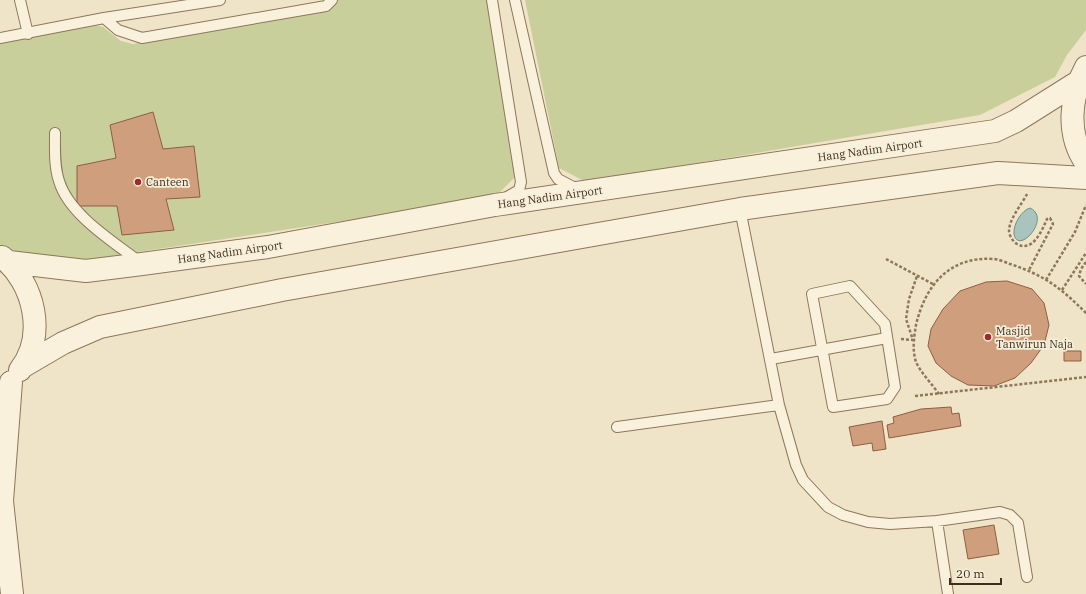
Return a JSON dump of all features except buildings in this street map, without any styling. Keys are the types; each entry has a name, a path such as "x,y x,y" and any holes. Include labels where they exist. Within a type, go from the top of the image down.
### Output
{"street":[{"name":"Hang Nadim Airport","path":"5,259 86,271 142,264 268,247 495,205 995,131 1016,121 1082,74"},
{"path":"1082,74 1072,107 1073,133 1082,158 1086,164"},
{"path":"11,380 63,343 100,327 282,290 740,208 998,174 1086,178"},
{"path":"5,259 21,277 30,294 34,312 34,331 30,350 11,380 2,501 12,594"}],"lane":[{"path":"20,0 28,34"},
{"path":"0,38 28,34 104,18 155,5 220,0"},
{"path":"104,18 118,30 142,38 326,6 332,0"},
{"path":"492,0 521,185 519,190 495,205"},
{"path":"515,0 554,174 558,179 585,192"},
{"path":"55,133 55,166 59,182 67,198 85,218 142,264"},
{"path":"740,208 779,404 796,465 803,480 828,506 843,515 868,522 890,524 937,521 1000,512 1010,515 1018,523 1027,577"},
{"path":"850,286 885,324 888,338 895,387 887,399 833,407 812,294 850,286"},
{"path":"771,359 888,338"},
{"path":"617,427 779,404"},
{"path":"937,521 948,594"}],"path":[{"path":"1028,193 1012,222 1009,231 1016,244 1023,246 1030,245 1036,240 1047,220 1050,218 1053,224 1029,270"},
{"path":"1046,280 1075,232 1086,205"},
{"path":"1062,290 1086,252"},
{"path":"886,259 933,284"},
{"path":"913,340 920,310 933,284 950,268 968,260 994,259 1029,270 1062,290 1086,313"},
{"path":"1086,262 1079,276 1086,284"},
{"path":"917,276 909,299 906,319 913,340 916,361 939,394"},
{"path":"915,396 1086,377"}],"green space":[{"path":"335,0 488,0 515,168 514,178 494,198 0,273 0,35 86,23 103,27 121,41 133,44 328,8"},
{"path":"525,0 1086,0 1086,30 1067,55 1055,77 980,115 586,182 559,168"}],"water":[{"path":"1030,208 1036,213 1036,226 1027,238 1021,241 1017,240 1014,234 1015,226 1021,214"}],"place":[{"name":"Canteen","path":"138,182"},
{"name":"Masjid Tanwirun Naja","path":"988,337"}]}
